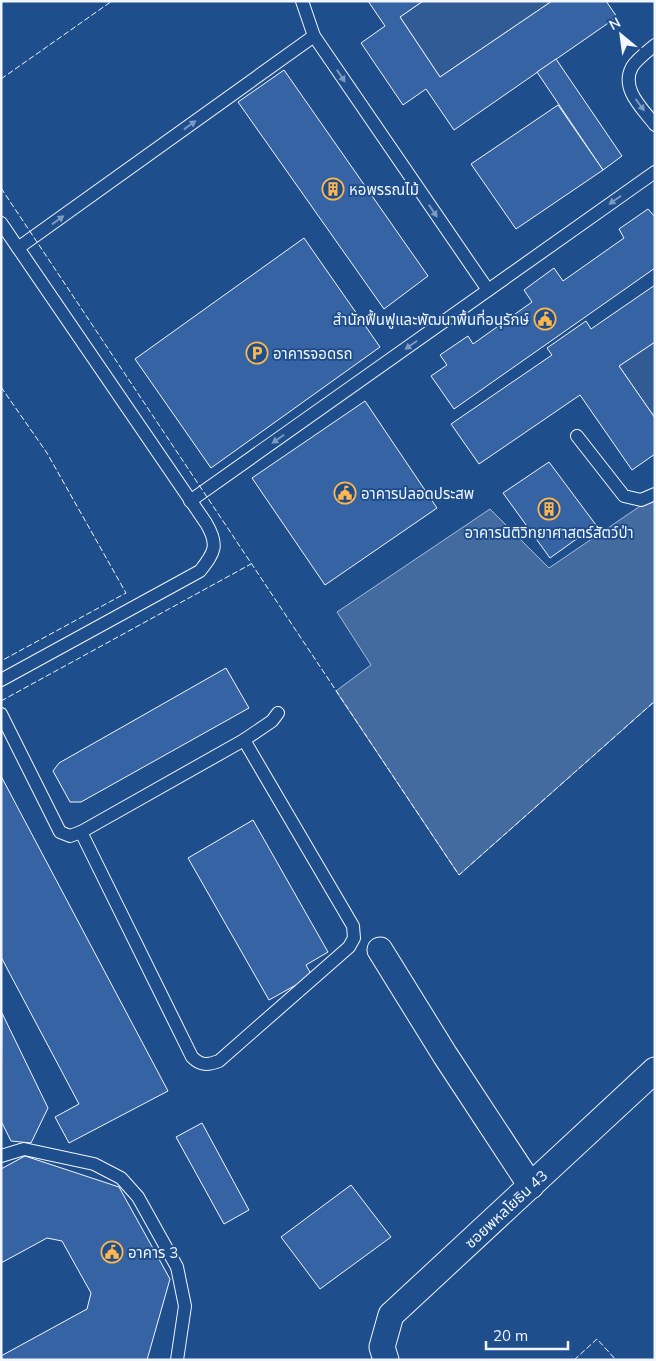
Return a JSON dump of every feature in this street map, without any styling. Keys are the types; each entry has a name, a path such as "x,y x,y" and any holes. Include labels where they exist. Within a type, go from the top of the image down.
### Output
{"street":[{"path":"380,950 531,1186"},
{"name":"ซอยพหลโยธิน 43","path":"386,1360 382,1347 391,1316 655,1070"}],"lane":[{"path":"302,1 314,36 488,290"},
{"path":"18,248 314,36"},
{"path":"655,45 632,67 629,83 630,92 655,125"},
{"path":"190,501 655,172"},
{"path":"1,223 214,536 215,547 200,571 1,680"},
{"path":"577,436 624,496 641,500 655,494"},
{"path":"1,714 60,832 70,836 82,832 244,740 272,721 278,712"},
{"path":"82,832 192,1057 197,1062 208,1066 219,1061 349,947 354,938 353,926 244,740"},
{"path":"1,1156 24,1149 60,1155 94,1164 121,1178 133,1191 149,1215 177,1267 185,1306 177,1360"}],"shaded area":[{"path":"423,1 552,1 440,77 400,17"},
{"path":"655,342 655,418 619,366"},
{"path":"655,496 655,701 459,875 336,691 371,665 337,612 490,509 549,568"}],"building":[{"path":"368,1 423,1 400,17 440,77 552,1 606,1 617,17 454,130 426,89 403,105 361,43 385,26"},
{"path":"556,59 622,156 603,170 537,72"},
{"name":"หอพรรณไม้","path":"284,70 428,276 384,309 238,102"},
{"path":"558,105 603,170 516,229 471,164"},
{"name":"สำนักฟื้นฟูและพัฒนาพื้นที่อนุรักษ์","path":"648,209 655,217 655,268 454,409 431,376 447,365 440,355 468,336 473,344 532,302 524,290 554,268 563,281 624,238 619,229"},
{"name":"อาคารจอดรถ","path":"304,238 380,347 211,468 135,359"},
{"path":"655,285 655,342 619,366 655,418 655,454 632,470 580,395 479,464 451,424 552,355 547,348 586,321 591,329"},
{"name":"อาคารปลอดประสพ","path":"365,401 437,508 325,585 252,478"},
{"name":"อาคารนิติวิทยาศาสตร์สัตว์ป่า","path":"549,462 596,525 550,558 503,493"},
{"path":"226,668 249,708 81,802 70,802 53,771 59,763"},
{"path":"1,776 168,1091 69,1143 55,1117 79,1104 1,957"},
{"path":"253,820 328,952 306,965 312,976 269,1000 188,858"},
{"path":"2,1013 48,1108 31,1143 11,1141 1,1121"},
{"path":"202,1123 249,1210 224,1224 176,1137"},
{"name":"อาคาร 3","path":"25,1156 119,1187 170,1279 147,1360 3,1360 1,1356 87,1309 91,1293 62,1241 47,1238 1,1263 1,1169"},
{"path":"351,1185 391,1237 320,1289 281,1237"}],"fence":[{"path":"1,79 112,1"},
{"path":"1,188 459,875 655,701"},
{"path":"1,387 47,453 126,593 1,661"},
{"path":"1,701 251,564"},
{"path":"574,1360 597,1339 616,1360"}],"place":[{"name":"หอพรรณไม้","path":"333,189"},
{"name":"สำนักฟื้นฟูและพัฒนาพื้นที่อนุรักษ์","path":"545,319"},
{"name":"อาคารจอดรถ","path":"257,353"},
{"name":"อาคารปลอดประสพ","path":"345,493"},
{"name":"อาคารนิติวิทยาศาสตร์สัตว์ป่า","path":"549,509"},
{"name":"อาคาร 3","path":"112,1252"}]}
